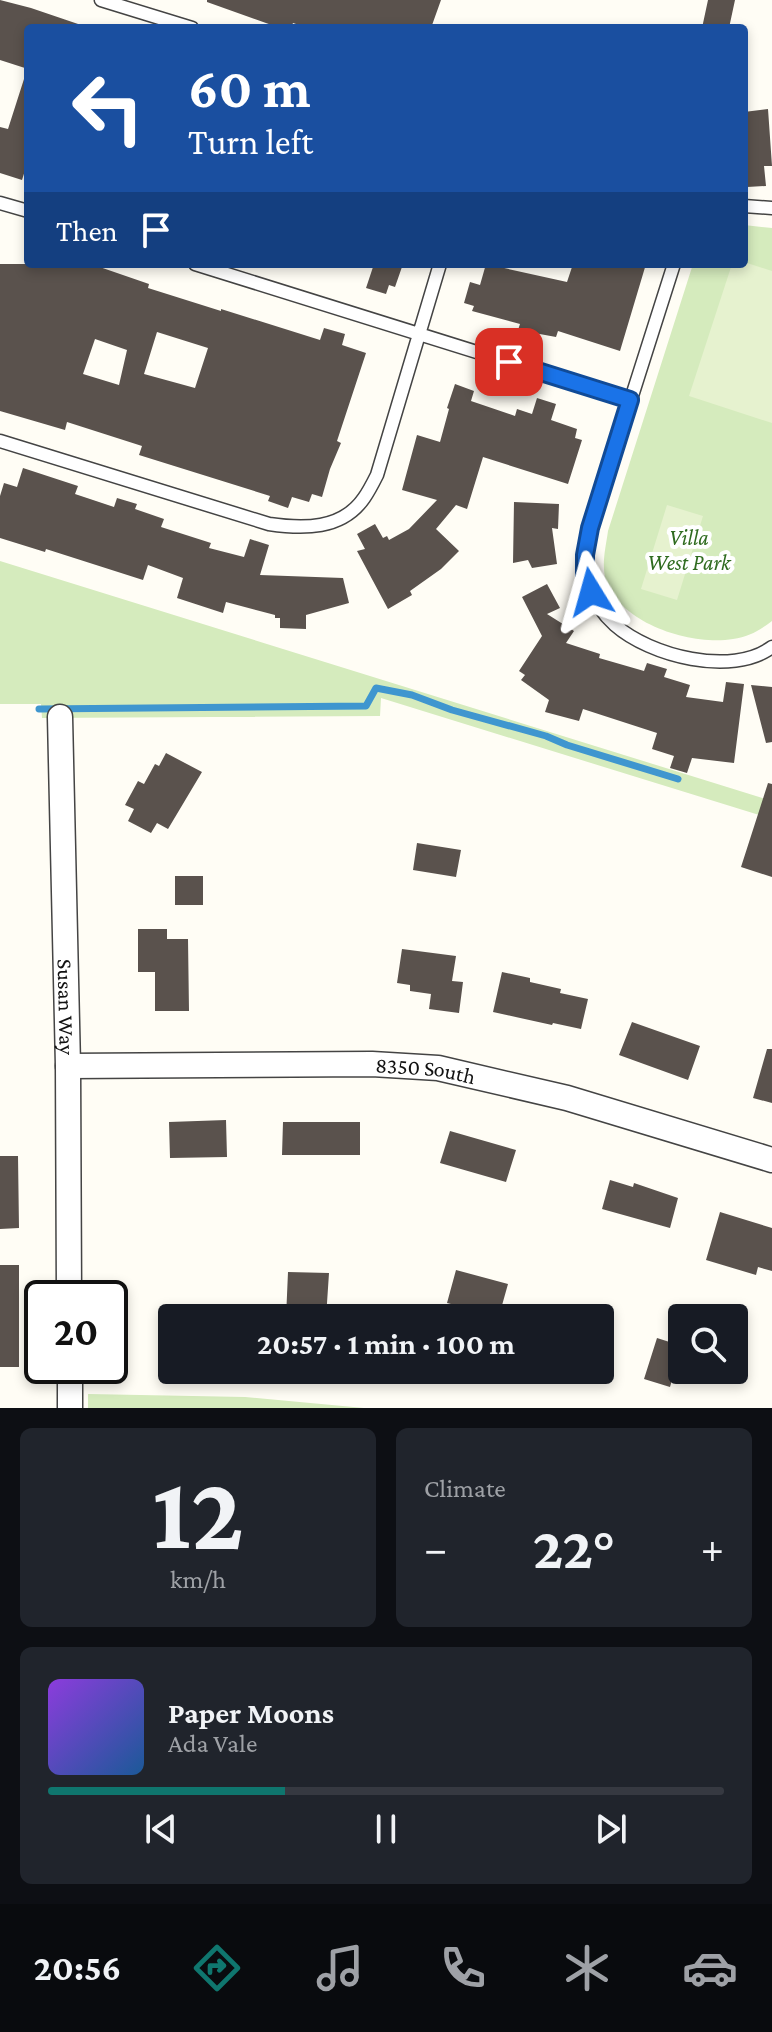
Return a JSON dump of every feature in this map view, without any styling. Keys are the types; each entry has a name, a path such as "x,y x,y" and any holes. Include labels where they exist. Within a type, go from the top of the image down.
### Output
{"street":[{"name":"Susan Way","path":"60,717 68,1066 69,1280"},
{"name":"8350 South","path":"68,1066 372,1064 438,1068 567,1098 772,1160"},
{"path":"70,1384 70,1408"}],"lane":[{"path":"101,0 179,24"},
{"path":"0,203 24,210"},
{"path":"748,206 772,208"},
{"path":"208,268 630,400"},
{"path":"0,441 269,524 297,528 321,526 345,516 363,501 377,475 439,268"},
{"path":"673,268 590,528 585,575 600,609 638,641 686,657 723,662 748,659 772,647"}],"green space":[{"name":"Villa West Park","path":"748,225 772,228 772,621 754,633 716,640 678,635 642,620 626,609 606,580 604,556 608,531 692,268 748,268"},
{"path":"748,263 772,271 772,423 689,396 731,268 748,268"},
{"path":"667,505 703,516 677,600 641,589"},
{"path":"0,561 772,801 772,819 381,698 380,716 42,718 41,704 0,704"},
{"path":"88,1394 245,1397 364,1408 88,1408"}],"building":[{"path":"0,0 78,24 24,24 24,68 0,60"},
{"path":"441,0 432,24 269,24 207,2"},
{"path":"708,0 735,0 730,24 703,24"},
{"path":"24,79 22,180 0,173 0,127 8,129"},
{"path":"768,109 772,166 764,166 766,186 748,187 748,112"},
{"path":"0,264 24,264 24,268 103,268 149,284 148,288 320,340 324,328 345,334 342,345 366,353 322,497 312,494 309,502 292,497 288,508 268,501 270,496 139,455 142,446 67,422 65,430 0,411","holes":["157,332 208,348 195,388 144,374","95,339 127,350 119,385 83,374"]},
{"path":"373,268 402,268 395,287 389,285 386,294 366,288"},
{"path":"485,268 504,268 567,282 572,268 645,268 620,351 558,331 556,337 518,330 520,324 472,311 474,306 464,303 470,282 480,285"},
{"path":"455,384 474,391 471,401 515,416 517,409 532,414 537,398 556,404 551,420 577,429 575,438 582,440 568,484 483,457 467,509 456,505 436,529 459,551 441,569 410,591 412,595 388,609 357,551 365,549 357,534 375,524 383,538 387,536 389,540 409,529 437,500 402,490 417,435 440,442"},
{"path":"23,468 78,486 75,494 114,507 117,498 137,504 135,509 164,519 161,527 211,543 209,548 244,557 250,539 269,545 260,575 343,578 349,603 306,615 306,629 280,628 280,618 275,618 275,615 226,602 223,613 177,598 183,578 148,565 143,580 46,549 45,552 0,538 0,496 4,483 17,487"},
{"path":"514,502 559,504 558,529 552,528 557,564 532,568 528,560 513,563"},
{"path":"547,584 560,608 547,614 574,631 566,643 600,654 599,658 644,671 647,663 667,669 664,677 690,685 686,697 723,702 726,682 744,684 734,763 692,758 687,773 670,768 674,756 652,749 657,733 583,709 579,721 545,712 549,700 521,680 525,675 519,671 542,636 522,597"},
{"path":"751,685 772,687 772,742 766,743"},
{"path":"166,753 202,772 168,829 157,823 151,833 128,821 134,809 125,805 138,781 144,784 155,764 159,766"},
{"path":"768,783 772,784 772,877 741,867"},
{"path":"417,843 461,850 456,877 413,870"},
{"path":"175,876 203,876 203,905 175,905"},
{"path":"138,929 167,929 167,939 188,939 189,1011 155,1011 155,972 138,972"},
{"path":"402,949 456,956 452,981 463,982 459,1013 429,1009 431,994 410,991 410,985 397,983"},
{"path":"502,972 561,989 560,993 588,999 581,1029 493,1012"},
{"path":"632,1022 700,1046 688,1080 619,1055"},
{"path":"767,1049 772,1049 772,1103 753,1098"},
{"path":"226,1120 227,1157 170,1158 169,1122"},
{"path":"283,1122 360,1122 360,1155 282,1155"},
{"path":"450,1131 516,1150 506,1182 440,1163"},
{"path":"0,1156 18,1156 19,1228 0,1229"},
{"path":"610,1180 633,1187 634,1183 678,1198 670,1228 602,1209"},
{"path":"720,1212 772,1228 772,1271 758,1267 756,1275 706,1260"},
{"path":"0,1265 19,1265 19,1367 0,1367"},
{"path":"456,1270 508,1284 502,1304 447,1303"},
{"path":"288,1272 329,1273 327,1304 287,1304"},
{"path":"657,1338 668,1342 670,1387 644,1379"}],"waterway":[{"path":"39,709 366,706 376,688 412,695 678,779"}],"route":[{"path":"509,362 630,400 590,528 585,575 591,592"}]}
